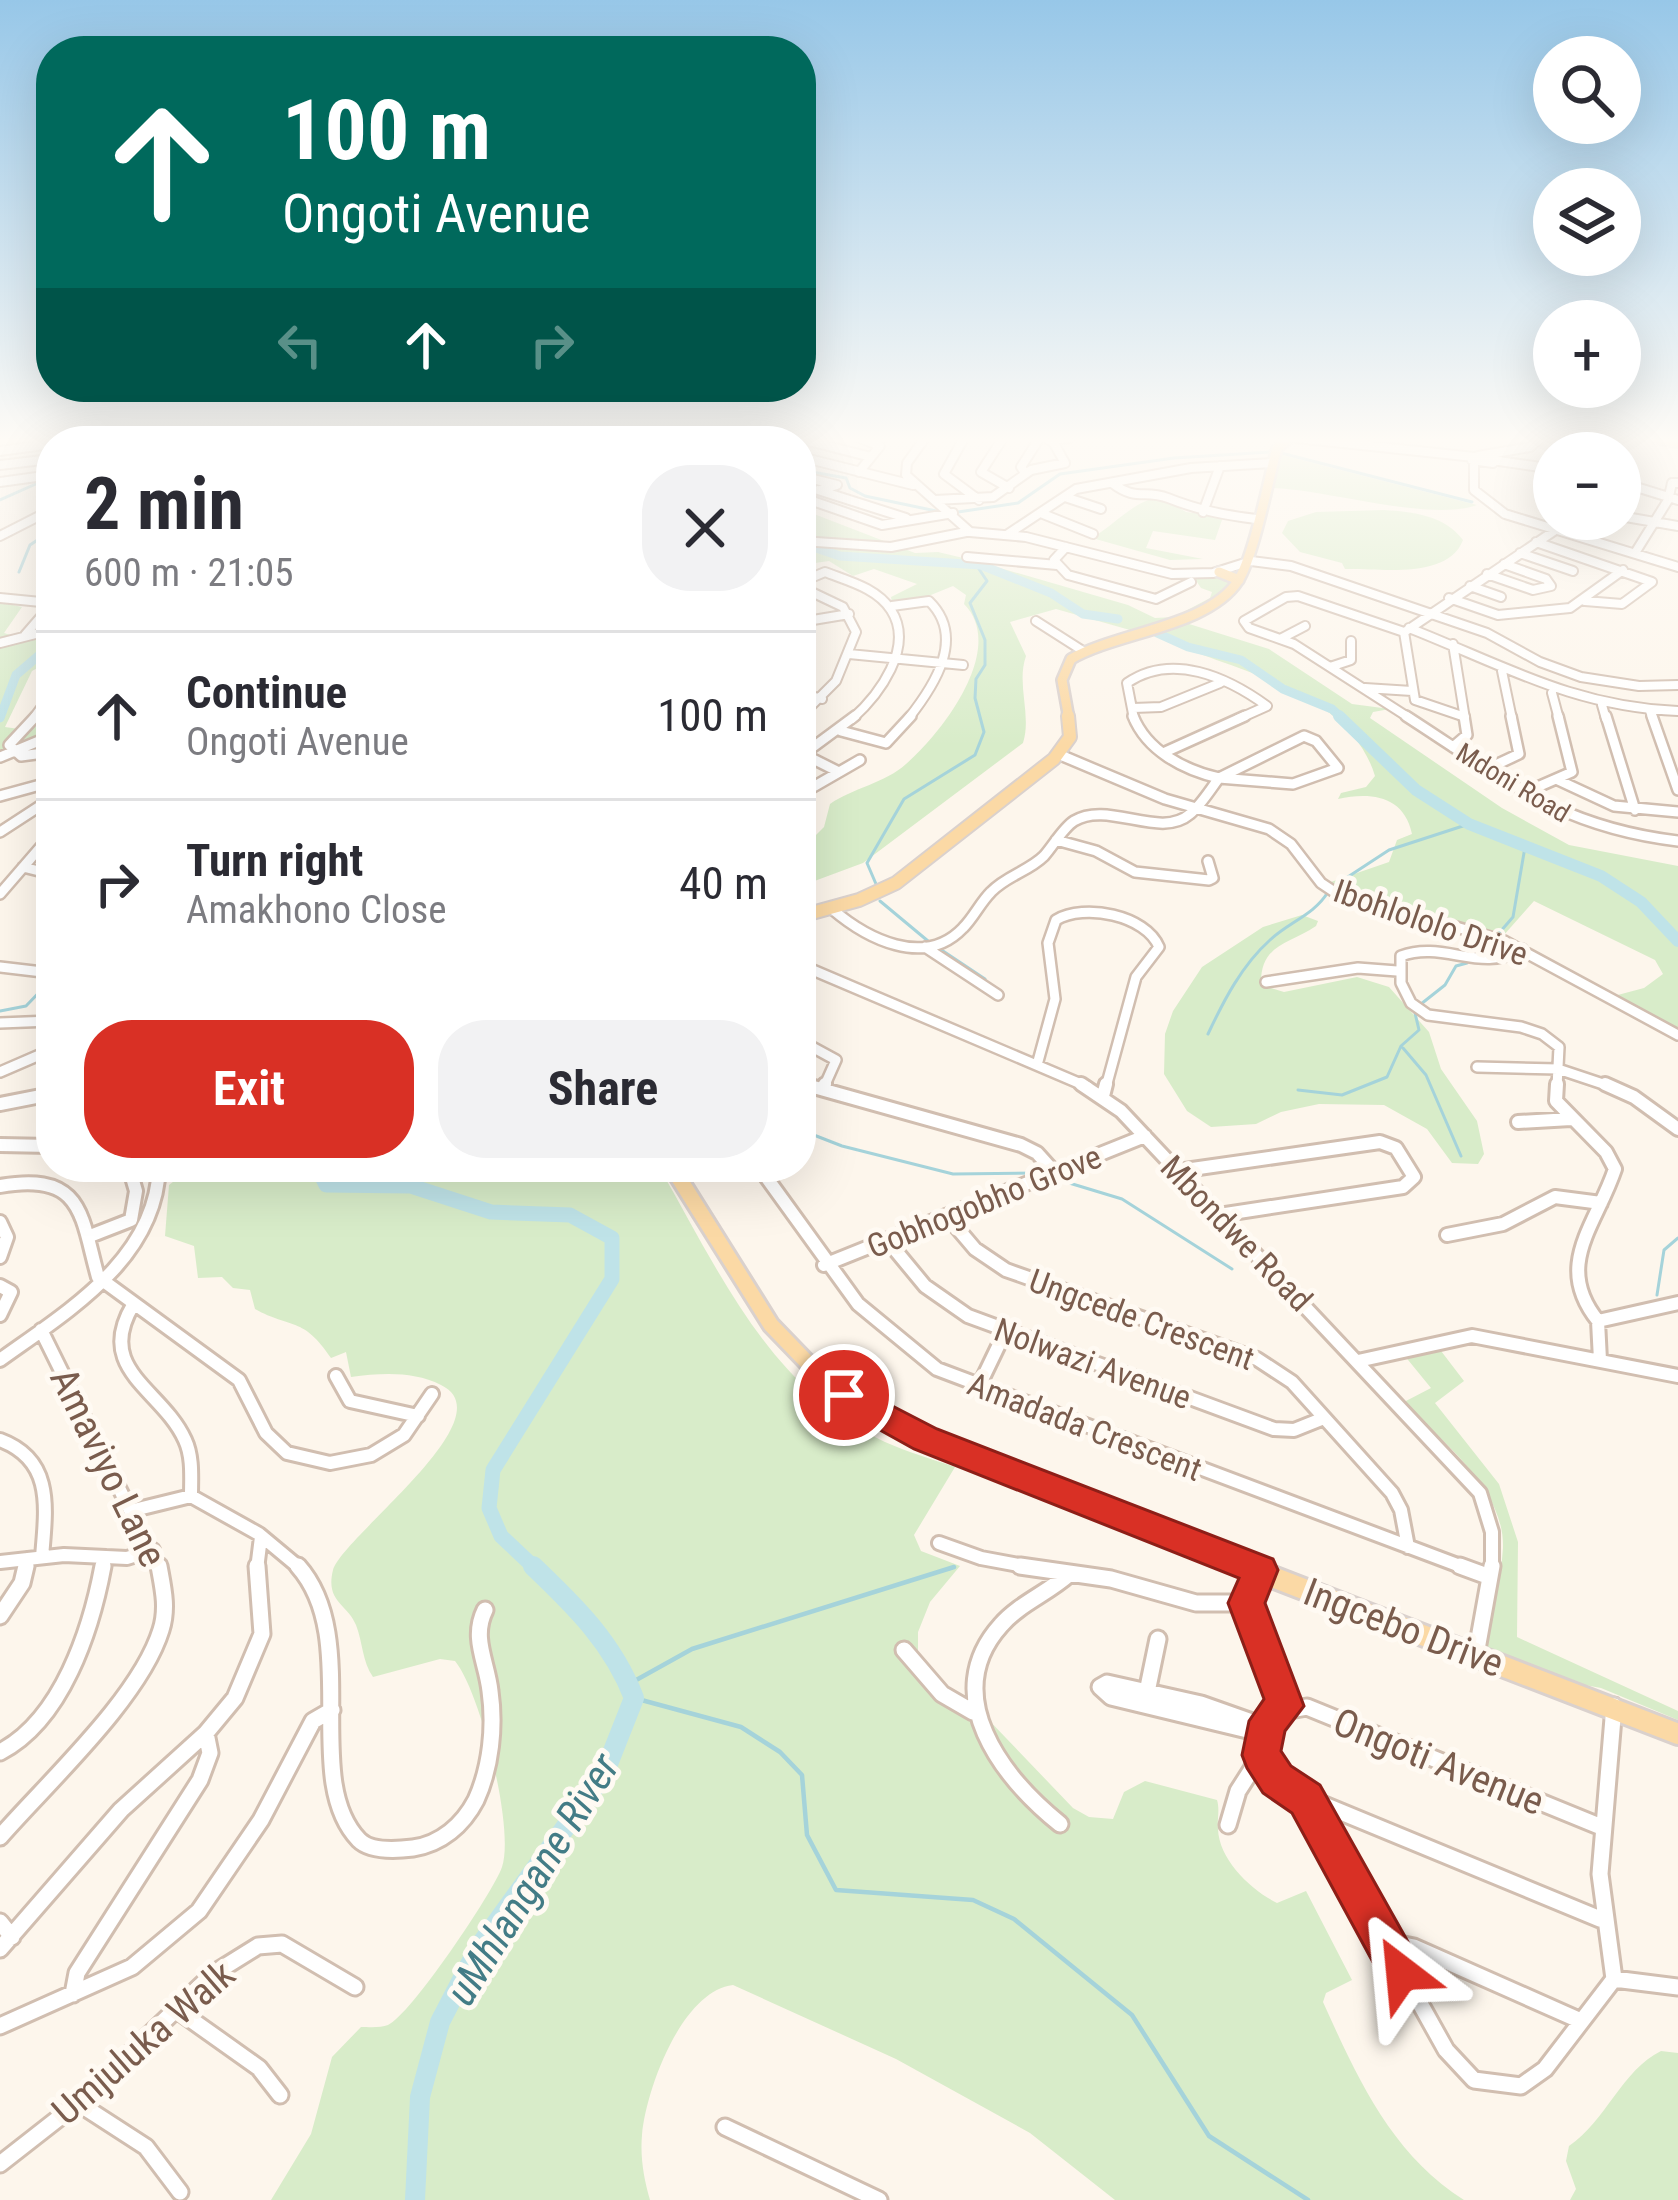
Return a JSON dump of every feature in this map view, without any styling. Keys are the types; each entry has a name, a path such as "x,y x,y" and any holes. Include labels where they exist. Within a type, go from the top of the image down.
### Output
{"main road":[{"path":"816,913 896,883 1058,754 1071,730 1063,673 1083,650 1191,617 1221,600 1239,580 1250,541"},
{"path":"1219,572 1239,580"},
{"name":"Ingcebo Drive","path":"682,1182 771,1325 844,1395 926,1439 1678,1730"}],"street":[{"path":"816,542 886,547 919,541"},
{"path":"1038,541 1165,574 1219,572 1244,562 1308,570 1486,633 1580,677 1622,685 1678,685"},
{"path":"1595,541 1678,567"},
{"path":"1635,553 1643,541"},
{"path":"1407,630 1536,542 1652,582 1622,604 1586,601"},
{"path":"1066,547 1055,557 1068,575 1151,598 1166,597 1191,583"},
{"path":"1520,553 1573,571"},
{"path":"968,557 1057,565"},
{"path":"1487,574 1533,590 1546,589 1550,580 1504,563"},
{"path":"1449,598 1501,615 1566,609 1586,601 1623,570"},
{"path":"816,573 829,572 870,589 892,606 901,629 895,658 874,700 841,731 816,746"},
{"path":"1469,586 1501,598"},
{"path":"816,592 849,614 856,632 849,654 816,704"},
{"name":"Mdoni Road","path":"1407,630 1292,596 1244,621 1249,628 1282,638 1330,667 1570,819 1601,830 1678,841"},
{"path":"0,598 36,602"},
{"path":"841,731 888,742 918,711 940,663 947,633 937,605 928,601 892,606"},
{"path":"816,617 849,614"},
{"path":"1036,621 1083,650"},
{"path":"26,635 36,623"},
{"path":"1282,638 1305,626"},
{"path":"1407,630 1453,644 1552,693 1602,705 1678,711"},
{"path":"1407,630 1412,691 1421,705 1465,717"},
{"path":"0,643 36,633"},
{"path":"1330,667 1351,660 1351,641"},
{"path":"1453,644 1467,737 1453,748"},
{"path":"849,654 963,665"},
{"path":"925,947 958,934 993,889 1037,862 1070,823 1082,817 1163,825 1182,821 1220,777 1304,736 1314,739 1338,766 1316,780 1287,787 1249,785 1220,777 1162,753 1140,732 1127,682 1145,671 1181,665 1268,706 1162,753"},
{"path":"1487,769 1519,754 1502,670"},
{"path":"1132,708 1166,706 1220,682"},
{"path":"1362,688 1412,691"},
{"path":"1523,793 1573,769 1552,693"},
{"path":"816,697 822,699"},
{"path":"1602,705 1635,810"},
{"path":"1650,711 1678,790"},
{"path":"36,720 10,740 15,752 36,755"},
{"path":"0,758 36,743"},
{"name":"Ibohlololo Drive","path":"1058,754 1196,808 1277,833 1321,883 1337,892 1466,928 1522,950 1678,1035"},
{"path":"816,785 860,760"},
{"path":"816,761 838,772"},
{"path":"1558,780 1601,802 1678,812"},
{"path":"0,796 36,786"},
{"path":"0,832 36,809"},
{"path":"1057,840 1149,875 1209,880 1213,875 1208,861"},
{"path":"0,894 36,852"},
{"path":"0,875 36,873"},
{"path":"832,909 873,940 925,947 998,995"},
{"path":"1037,1065 1057,992 1048,941 1055,923 1071,912 1086,910 1146,928 1159,947 1136,977 1103,1096"},
{"path":"1522,950 1507,961 1486,964 1416,949 1401,956 1397,970 1405,997 1416,1010 1439,1018 1540,1031 1559,1047 1555,1097 1615,1164 1574,1274 1578,1297 1598,1321 1600,1360"},
{"path":"0,967 36,971"},
{"path":"1266,982 1358,968 1397,970"},
{"name":"Mbondwe Road","path":"816,971 1103,1096 1178,1171 1480,1493 1494,1538 1476,1654"},
{"path":"0,1022 36,1021"},
{"path":"816,1049 836,1060 823,1088"},
{"path":"0,1072 36,1056"},
{"path":"1477,1067 1514,1064 1558,1069 1627,1094 1678,1129"},
{"path":"816,1086 1021,1145 1055,1173"},
{"path":"0,1104 36,1097"},
{"path":"1518,1122 1571,1119"},
{"name":"Gobhogobho Grove","path":"824,1264 1144,1136"},
{"path":"1178,1171 1380,1142 1396,1148 1414,1177 1403,1187 1220,1215"},
{"path":"0,1145 36,1146"},
{"path":"0,1186 31,1182 53,1187 75,1205 90,1236 95,1272 101,1281 239,1380 266,1433 287,1453 330,1463 358,1460 396,1442 432,1394"},
{"path":"90,1236 131,1220 133,1182"},
{"path":"3,1353 41,1330 133,1250 148,1226 160,1182"},
{"name":"Amadada Crescent","path":"769,1182 857,1308 891,1339 937,1369 1490,1577"},
{"path":"1447,1235 1502,1224 1555,1197 1601,1203"},
{"name":"Ungcede Crescent","path":"947,1216 975,1249 1006,1270 1268,1364 1292,1382 1395,1498 1408,1546"},
{"path":"0,1222 7,1238 0,1257"},
{"name":"Nolwazi Avenue","path":"887,1240 902,1263 946,1303 1006,1332 1274,1429 1294,1430 1324,1418"},
{"path":"0,1286 11,1292 0,1315"},
{"path":"1598,1321 1678,1303"},
{"path":"133,1305 121,1327 122,1358 182,1433 189,1452 191,1496"},
{"name":"Amaviyo Lane","path":"0,1838 67,1765 148,1663 162,1629 166,1600 166,1584 153,1550 41,1330"},
{"path":"979,1387 1006,1332"},
{"path":"1358,1361 1472,1336 1678,1376"},
{"path":"336,1376 350,1401 418,1416"},
{"path":"0,1440 25,1448 45,1477 34,1558 0,1616"},
{"path":"134,1510 191,1496 300,1565 322,1603 329,1638 337,1778 359,1840 405,1851 444,1838 476,1800 490,1736 489,1684 477,1630 485,1610"},
{"path":"6,1943 121,1810 206,1733 236,1698 259,1645 263,1601 256,1555 260,1538"},
{"path":"939,1544 1007,1565 1227,1606 1246,1603"},
{"path":"0,1562 153,1550"},
{"path":"0,1752 21,1743 59,1685 95,1609 106,1557"},
{"path":"1228,1825 1238,1791 1261,1755 1265,1731 1286,1706 1246,1603 1260,1570"},
{"path":"973,1712 979,1670 992,1636 1069,1574"},
{"path":"1158,1639 1155,1698 1265,1731"},
{"path":"904,1650 942,1694 973,1712 1015,1784 1060,1824"},
{"name":"Ongoti Avenue","path":"1286,1706 1318,1712 1599,1826"},
{"path":"1614,1978 1600,1919 1599,1826 1615,1706"},
{"path":"0,2026 132,1967 206,1904 261,1820 313,1721 332,1710"},
{"path":"73,1994 76,1973 190,1799 208,1760 206,1733"},
{"path":"1261,1755 1277,1780 1306,1799 1600,1919"},
{"path":"1306,1799 1446,2050 1474,2080 1511,2087 1528,2083 1545,2069 1614,1978"},
{"path":"0,1922 6,1943"},
{"path":"1384,1941 1414,1947 1581,2020"},
{"name":"Umjuluka Walk","path":"1,2163 78,2103 213,1974 271,1942 291,1948 356,1987"},
{"path":"1614,1978 1678,1987"},
{"path":"176,2009 259,2068 280,2095"},
{"path":"78,2103 146,2147 180,2192"},
{"path":"725,2127 879,2200"}],"green space":[{"path":"816,541 883,541 915,553 938,552 976,561 1128,605 1155,618 1174,617 1210,598 1212,592 1195,579 1225,574 1234,579 1205,607 1137,632 1056,609 1010,622 1026,656 1023,743 863,863 816,880 816,835 824,827 830,804 888,776 921,749 965,688 978,642 975,622 964,604 966,595 953,586 921,599 892,603 891,597 917,584 874,569 853,576 829,561 816,563"},
{"path":"1101,541 1149,541 1146,548 1203,559 1170,560"},
{"path":"1289,541 1463,541 1443,561 1412,569 1345,569 1342,563 1300,552"},
{"path":"0,602 22,607 4,633 36,637 36,669 5,727 36,726 36,738 0,754"},
{"path":"1186,623 1269,649 1352,704 1390,709 1373,712 1370,718 1502,808 1569,845 1678,866 1678,1030 1614,996 1644,988 1663,974 1655,960 1534,901 1503,936 1328,883 1389,862 1397,840 1412,834 1408,821 1384,799 1338,799 1341,793 1366,787 1375,776 1360,745 1311,700 1151,633"},
{"path":"1302,915 1318,921 1316,926 1271,953 1261,985 1284,992 1357,977 1389,987 1429,1032 1441,1069 1477,1121 1484,1154 1478,1164 1452,1163 1427,1129 1384,1105 1319,1104 1281,1112 1256,1124 1211,1127 1187,1111 1164,1074 1165,1034 1173,1011 1202,967 1263,927"},
{"path":"668,1182 751,1323 809,1391 885,1442 955,1467 914,1535 921,1551 960,1566 930,1602 918,1632 918,1651 933,1678 982,1713 1073,1808 1089,1817 1113,1819 1124,1792 1145,1781 1217,1800 1224,1852 1247,1882 1277,1903 1306,1891 1352,1980 1326,1993 1323,2002 1349,2058 1396,2137 1438,2181 1464,2200 1115,2200 1030,2133 896,2059 733,1985 698,2004 659,2069 642,2135 650,2200 271,2200 311,2134 332,2057 361,2027 385,2026 399,2017 484,1901 502,1867 504,1823 484,1729 455,1661 440,1659 373,1677 356,1625 335,1596 331,1581 343,1554 439,1449 454,1423 456,1401 441,1385 419,1377 351,1377 346,1352 331,1358 304,1329 255,1309 250,1290 233,1288 222,1277 198,1278 194,1246 165,1236 169,1185"},
{"path":"1438,1347 1464,1381 1435,1403 1499,1484 1518,1542 1517,1637 1678,1711 1678,1720 1601,1688 1569,1682 1486,1652 1502,1561 1501,1526 1494,1506 1468,1468 1404,1402 1431,1388 1404,1355"},
{"path":"1661,2051 1678,2053 1678,2200 1570,2200 1576,2189 1566,2161 1569,2146 1594,2123 1635,2070"}],"waterway":[{"path":"19,572 36,541"},
{"path":"816,548 840,556 981,565 1051,593 1083,614 1118,619"},
{"path":"876,884 867,863 904,799 975,755 984,732 975,698 976,679 985,665 985,640 970,603 987,581 975,563"},
{"path":"1157,633 1188,647 1241,660 1283,689 1332,709 1343,719"},
{"path":"0,718 16,675 36,658"},
{"path":"1339,716 1416,790 1469,824 1601,876 1641,902 1678,941"},
{"path":"1334,886 1389,850 1469,824"},
{"path":"1500,932 1513,917 1525,847"},
{"path":"1208,1034 1251,960 1328,892"},
{"path":"880,901 928,941"},
{"path":"1474,955 1490,942"},
{"path":"940,949 985,979"},
{"path":"1421,1004 1445,985 1456,966 1467,963"},
{"path":"0,1011 26,1006 36,996"},
{"path":"1298,1090 1342,1095 1387,1077 1401,1046 1419,1030 1415,1013"},
{"path":"1403,1048 1426,1075 1461,1156"},
{"path":"816,1136 953,1174 1037,1173"},
{"path":"1056,1179 1122,1199 1232,1269"},
{"name":"uMhlangane River","path":"324,1182 411,1186 491,1212 570,1215 612,1238 612,1279 493,1470 489,1508 501,1536 536,1569"},
{"path":"1657,1295 1664,1250 1678,1238"},
{"name":"uMhlangane River","path":"533,1566 536,1569"},
{"path":"629,1684 692,1649 954,1567 949,1569"},
{"name":"uMhlangane River","path":"415,2200 420,2097 440,2022 479,1947 604,1774 634,1698 604,1643 536,1569"},
{"path":"634,1698 741,1727 780,1752 802,1775 807,1835 836,1890 973,1900 1014,1919 1132,2015 1209,2136 1308,2200"}],"route":[{"path":"844,1395 926,1439 1260,1570 1246,1603 1286,1706 1268,1721 1261,1755 1277,1780 1306,1799 1402,1973"}]}
